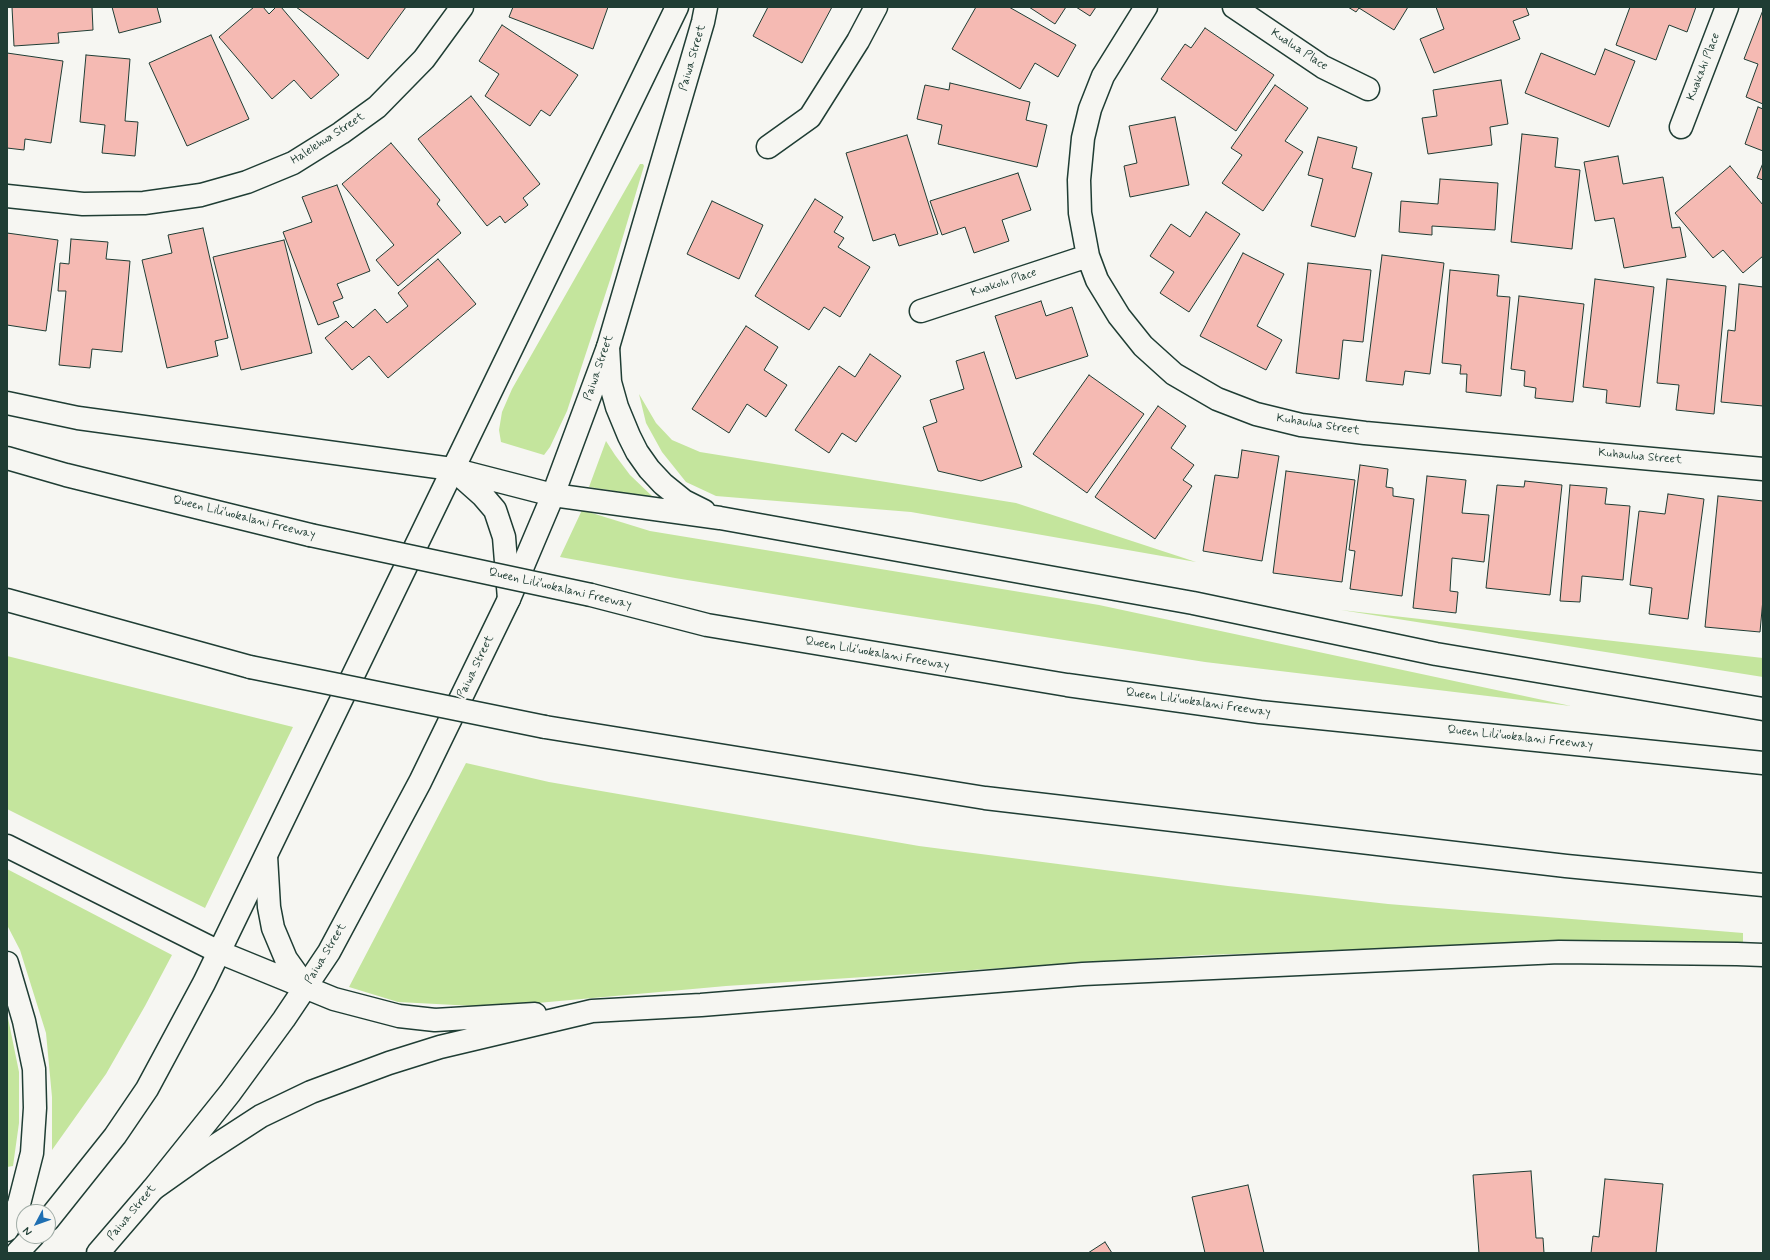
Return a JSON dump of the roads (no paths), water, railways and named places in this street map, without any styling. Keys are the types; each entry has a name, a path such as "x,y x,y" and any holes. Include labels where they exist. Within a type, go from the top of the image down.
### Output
{"main road":[{"name":"Halelehua Street","path":"7,196 83,204 144,203 200,195 248,182 293,163 341,133 377,107 424,59 462,7"},
{"path":"56,1210 115,1136 147,1089 220,952 452,469 678,7"},
{"name":"Paiwa Street","path":"98,1253 152,1190 230,1093 306,987 329,952 420,782 509,599 553,495 608,347 703,22 706,7"},
{"path":"768,147 810,117 858,41 876,7"},
{"name":"Kuhaulua Street","path":"1146,7 1103,76 1090,109 1083,138 1078,180 1080,213 1088,256 1097,280 1119,316 1142,346 1174,374 1217,399 1256,414 1300,425 1365,433 1763,469"},
{"name":"Kualua Place","path":"1234,7 1323,67 1368,89"},
{"name":"Kuakahi Place","path":"1681,127 1727,7"},
{"name":"Kuakolu Place","path":"921,311 1088,256"},
{"path":"608,347 610,382 617,407 637,452 663,484 684,501 720,518"},
{"path":"7,403 78,418 452,469 553,495 720,518 1193,603 1436,654 1763,709"},
{"name":"Queen Liliʻuokalani Freeway","path":"7,458 66,475 310,535 591,595 707,624 880,655 1067,685 1260,712 1763,763"},
{"path":"452,469 483,496 495,510 504,537 507,559 509,599"},
{"path":"7,600 250,667 545,727 985,798 1566,866 1763,885"},
{"path":"7,846 220,952 334,999 399,1016 435,1020 702,1005 1084,974 1567,952 1763,955"},
{"path":"266,856 269,907 272,928 286,959 306,987"},
{"path":"7,963 24,1021 34,1069 35,1108 32,1153 19,1204 7,1230"},
{"path":"152,1190 260,1116 312,1092 389,1063 440,1047 592,1011"},
{"path":"17,1253 25,1244"}]}
